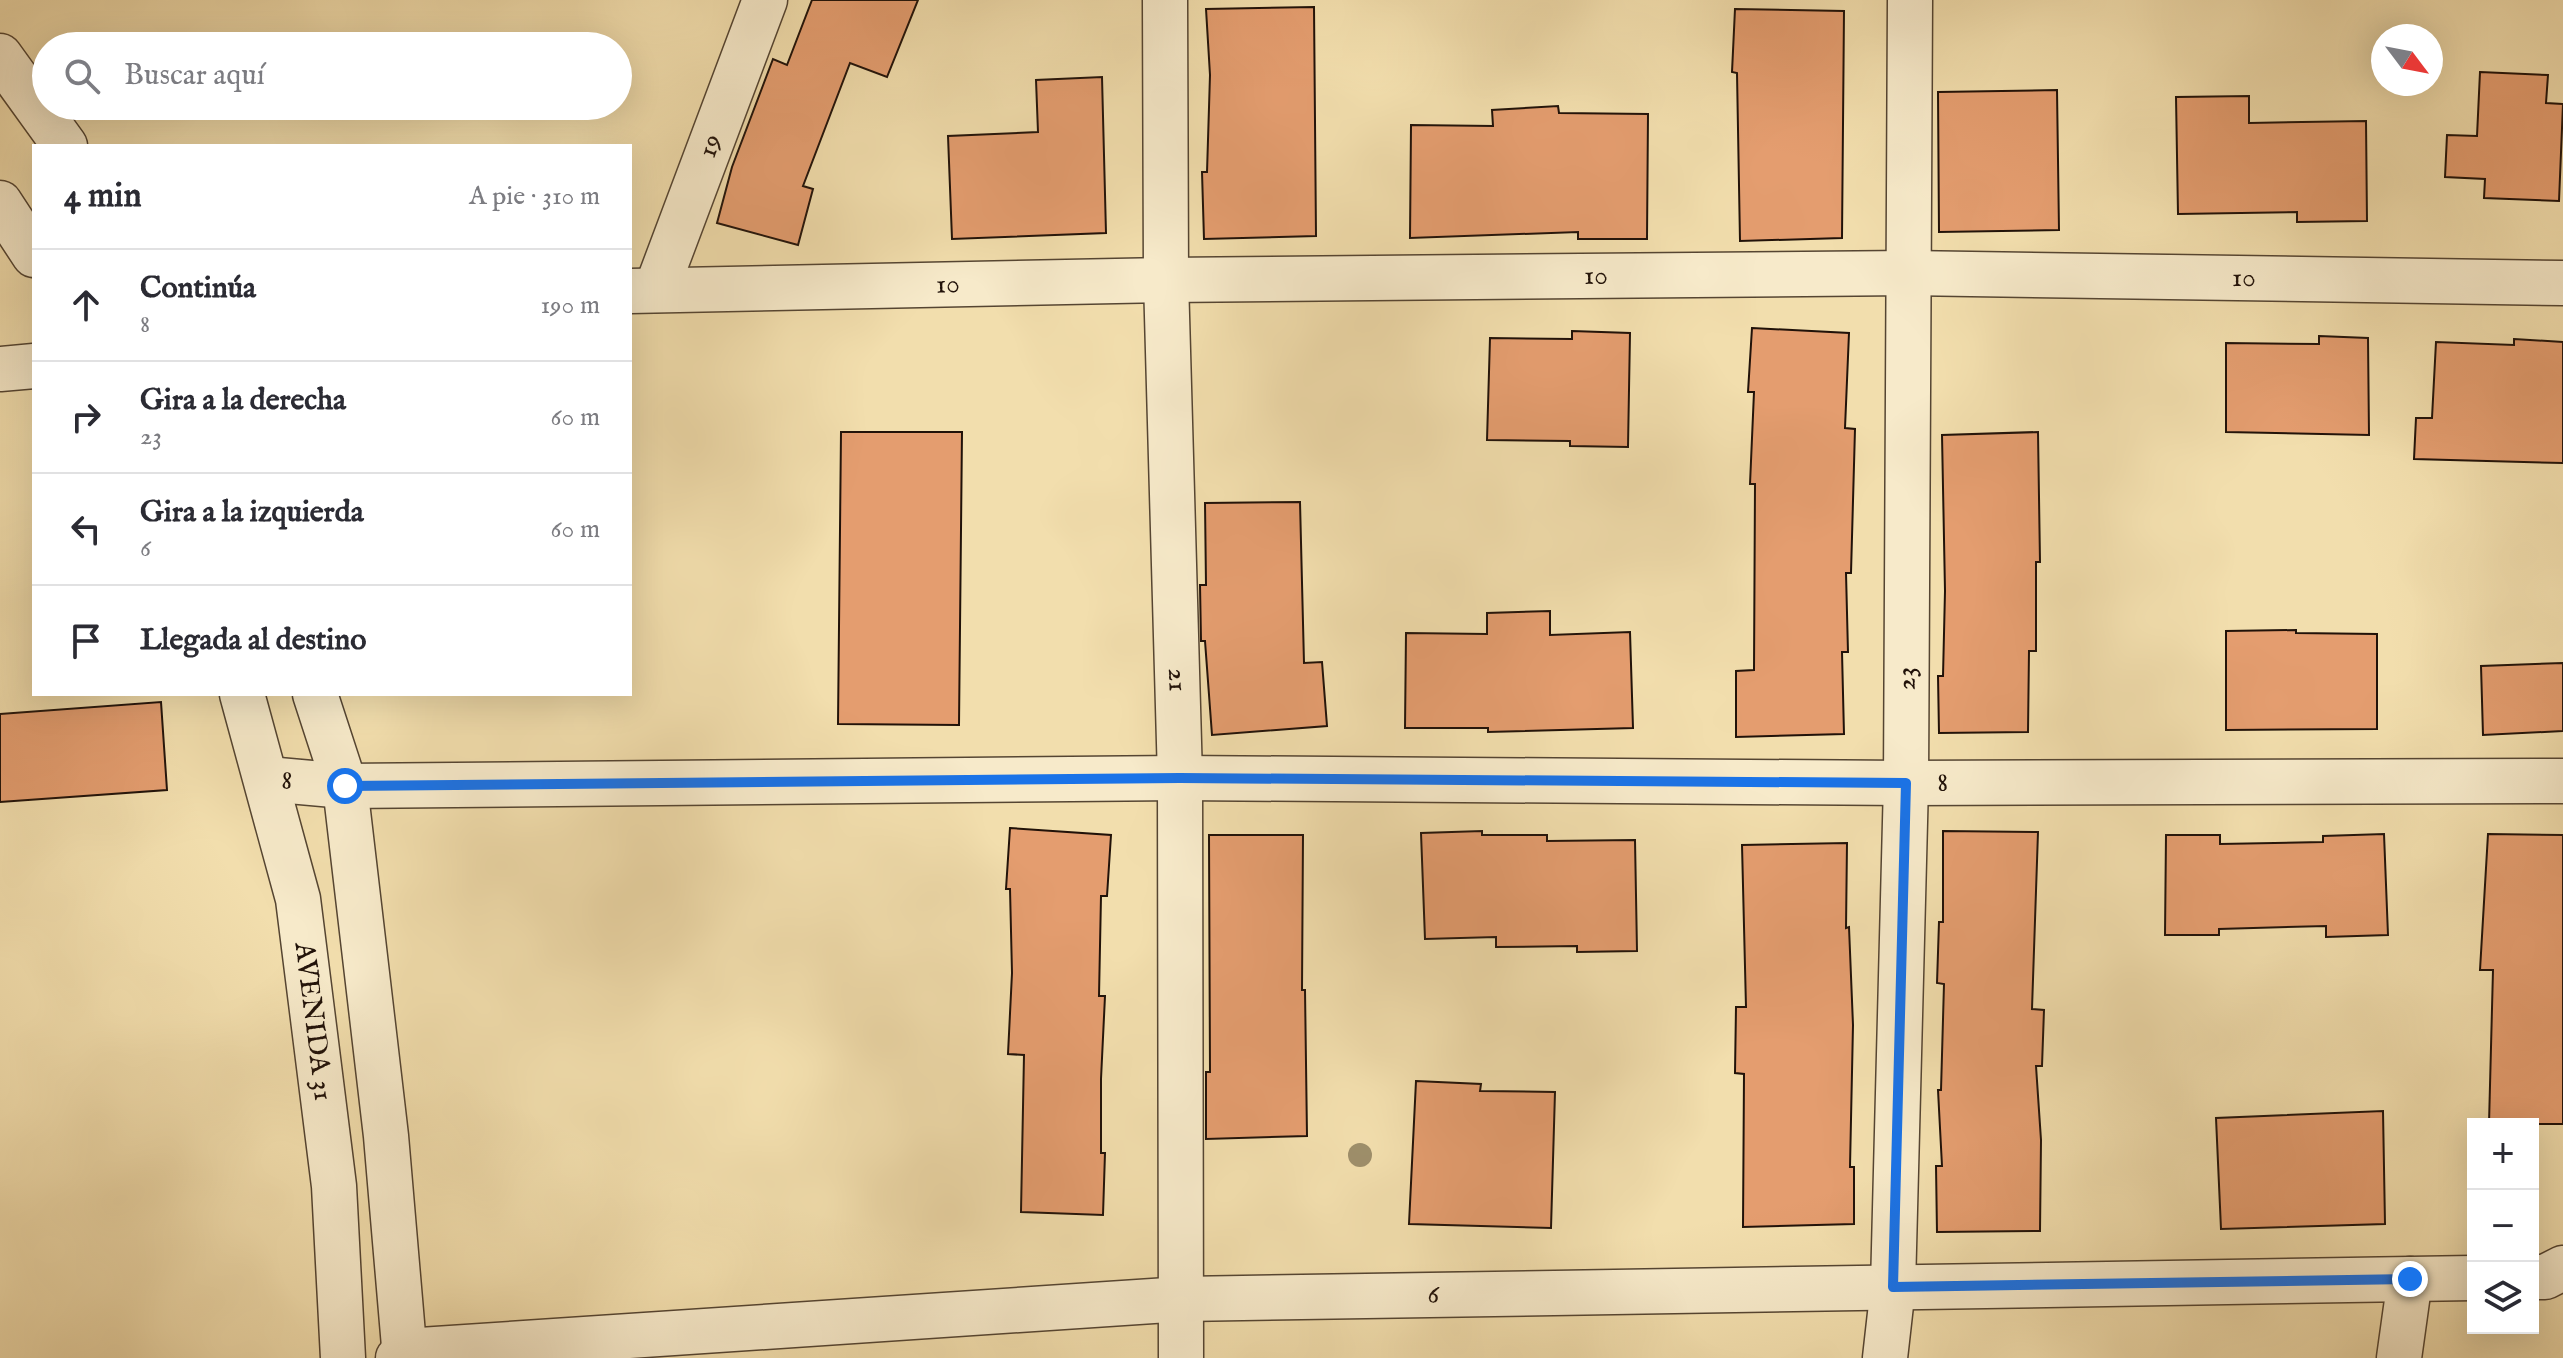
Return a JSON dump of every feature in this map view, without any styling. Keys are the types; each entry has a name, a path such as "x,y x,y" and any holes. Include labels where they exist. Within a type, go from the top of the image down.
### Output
{"street":[{"name":"19","path":"643,290 765,0"},
{"name":"21","path":"1165,0 1166,280 1180,778 1181,1358"},
{"name":"23","path":"1885,1358 1893,1287 1906,783 1910,0"},
{"path":"0,56 32,100"},
{"path":"46,120 64,144"},
{"path":"0,203 32,252"},
{"name":"10","path":"643,290 1166,280 1908,273 2563,283"},
{"path":"0,369 32,366"},
{"name":"AVENIDA 31","path":"243,696 298,899 334,1186 343,1358"},
{"name":"AVENIDA 31","path":"316,696 345,786 386,1136 403,1356"},
{"name":"8","path":"267,779 345,786 1180,778 1906,783 2563,781"},
{"path":"2539,1277 2563,1268"},
{"name":"6","path":"403,1356 1183,1299 2467,1278"},
{"path":"2399,1358 2410,1279"}],"building":[{"path":"812,0 918,0 887,77 850,63 803,186 813,189 798,245 717,223 732,167 773,59 787,65"},
{"path":"1314,7 1316,236 1204,239 1202,172 1207,172 1210,75 1206,9"},
{"path":"1735,9 1844,11 1842,238 1740,241 1737,73 1732,72"},
{"path":"2480,72 2548,75 2546,103 2563,104 2559,201 2484,198 2485,179 2445,177 2447,135 2477,136"},
{"path":"1102,77 1106,233 952,239 948,136 1038,132 1036,80"},
{"path":"2057,90 2059,230 1939,232 1938,92"},
{"path":"2249,96 2249,123 2366,121 2367,221 2297,222 2297,212 2178,214 2176,97"},
{"path":"1558,106 1559,113 1648,114 1647,239 1578,239 1578,232 1410,238 1411,125 1493,126 1492,110"},
{"path":"1752,328 1849,333 1845,428 1855,429 1851,573 1846,573 1848,652 1842,652 1844,734 1736,737 1736,671 1754,670 1755,484 1750,484 1754,392 1748,392"},
{"path":"1572,331 1630,333 1628,447 1570,446 1570,441 1487,440 1490,338 1572,339"},
{"path":"2319,336 2368,338 2369,435 2226,432 2226,343 2319,344"},
{"path":"2514,339 2563,342 2563,463 2414,459 2416,418 2432,418 2436,342 2514,345"},
{"path":"841,432 962,432 959,725 838,724"},
{"path":"2038,432 2040,562 2036,562 2036,651 2029,651 2028,732 1939,733 1938,676 1943,676 1945,591 1942,435"},
{"path":"1300,502 1304,663 1322,662 1327,726 1212,735 1205,641 1201,641 1200,585 1206,585 1205,503"},
{"path":"1550,611 1550,635 1630,632 1633,728 1488,732 1488,728 1405,728 1406,633 1487,634 1487,613"},
{"path":"2296,630 2296,633 2377,634 2377,729 2226,730 2226,631"},
{"path":"2563,663 2563,731 2483,735 2481,666"},
{"path":"161,702 167,790 0,802 0,714"},
{"path":"1010,828 1111,835 1107,896 1101,896 1099,996 1105,996 1101,1079 1101,1153 1105,1153 1103,1215 1021,1212 1024,1055 1008,1054 1012,973 1010,889 1006,889"},
{"path":"1482,831 1482,835 1547,835 1547,841 1635,840 1637,951 1577,952 1577,946 1496,947 1496,937 1425,939 1421,833"},
{"path":"1943,831 2038,832 2032,1009 2044,1010 2042,1066 2036,1066 2041,1140 2040,1231 1937,1232 1936,1166 1942,1166 1938,1090 1941,1090 1944,984 1937,983 1939,922 1943,922"},
{"path":"2384,834 2388,935 2326,937 2326,926 2219,929 2219,935 2165,935 2166,835 2220,835 2220,844 2323,842 2323,836"},
{"path":"2488,834 2563,835 2563,1124 2539,1124 2539,1118 2489,1118 2493,970 2480,970"},
{"path":"1209,835 1303,835 1302,990 1305,990 1307,1136 1206,1139 1206,1072 1210,1072"},
{"path":"1847,843 1846,928 1849,927 1853,1025 1850,1167 1854,1167 1854,1224 1743,1227 1744,1074 1735,1073 1736,1007 1746,1007 1742,845"},
{"path":"1416,1081 1481,1084 1480,1091 1555,1092 1551,1228 1409,1224"},
{"path":"2383,1111 2385,1224 2221,1229 2216,1118"}],"route":[{"path":"345,786 1180,778 1906,783 1893,1287 2410,1279"}]}
